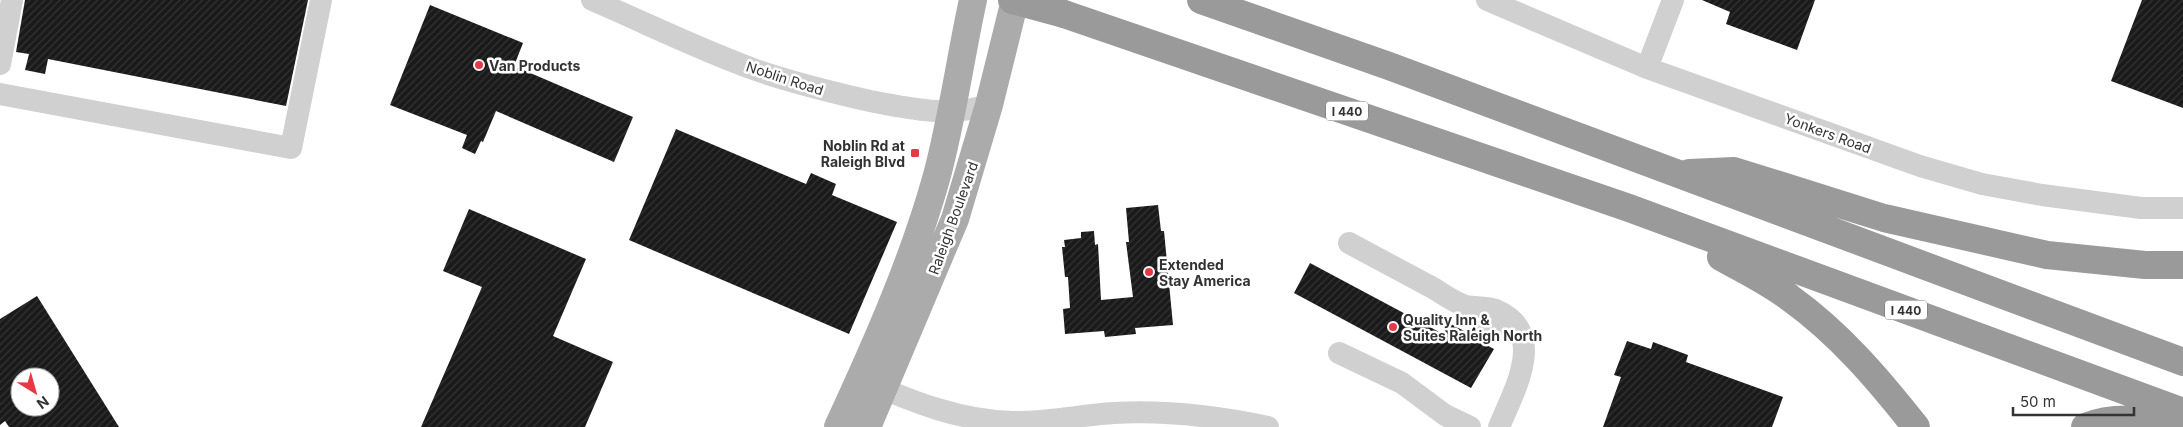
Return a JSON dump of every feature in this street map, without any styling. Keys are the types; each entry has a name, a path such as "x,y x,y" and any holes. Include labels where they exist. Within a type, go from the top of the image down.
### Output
{"highway":[{"name":"I 440","path":"1014,0 1064,14 1629,208 2183,412"},
{"path":"1200,0 1389,66 2183,362"},
{"path":"1679,173 1734,170 1884,218 2047,254 2145,265 2183,265"},
{"path":"1629,208 1761,279 1790,297 1829,329 1860,359 1916,427"},
{"path":"2085,427 2118,419 2139,419 2183,426"}],"main road":[{"name":"Raleigh Boulevard","path":"867,427 871,384 936,179 973,0"},
{"name":"Raleigh Boulevard","path":"838,427 871,384 955,219 989,105 1014,0"}],"street":[{"path":"0,64 12,0"},
{"path":"0,94 292,148 321,0"},
{"name":"Noblin Road","path":"592,0 756,70 828,92 921,111 950,113 968,111 989,105"},
{"name":"Yonkers Road","path":"1488,0 1647,68 1920,166 1982,184 2042,195 2141,208 2183,208"},
{"path":"1647,68 1673,0"},
{"path":"1348,243 1497,330 1515,325"},
{"path":"1477,319 1495,310 1506,315 1515,325 1526,353 1522,371 1498,427"},
{"path":"1339,353 1402,383 1445,415 1470,427"},
{"path":"871,384 956,416 1012,422 1112,413 1164,411 1202,414 1268,427"}],"building":[{"path":"25,0 308,0 286,106 48,59 45,74 25,70 29,54 16,52"},
{"path":"1702,0 1815,0 1797,50 1726,24 1730,12"},
{"path":"2142,0 2183,0 2183,108 2111,81"},
{"path":"430,5 523,43 514,66 633,117 614,162 496,111 483,142 481,141 475,154 462,148 467,135 390,105"},
{"path":"676,129 806,184 811,173 836,184 832,195 897,222 849,334 629,240"},
{"name":"Extended Stay America","path":"1158,205 1161,231 1164,231 1173,325 1135,328 1136,334 1105,337 1104,331 1065,334 1063,309 1070,308 1068,277 1065,277 1062,247 1065,247 1064,240 1081,238 1081,232 1094,231 1095,245 1098,244 1101,300 1133,297 1126,242 1129,242 1126,208"},
{"path":"469,209 586,259 553,336 613,362 585,427 421,427 482,287 443,271"},
{"name":"Quality Inn & Suites Raleigh North","path":"1310,263 1443,334 1449,323 1470,334 1478,320 1475,327 1476,335 1481,342 1494,349 1471,388 1294,293"},
{"path":"37,296 119,427 9,427 5,421 0,425 0,319"},
{"path":"1627,341 1651,349 1653,342 1688,355 1686,362 1783,397 1772,427 1603,427 1621,377 1614,375"}],"place":[{"name":"Van Products","path":"479,65"},
{"name":"Noblin Rd at Raleigh Blvd","path":"915,153"},
{"name":"Extended Stay America","path":"1149,272"},
{"name":"Quality Inn & Suites Raleigh North","path":"1393,327"}]}
